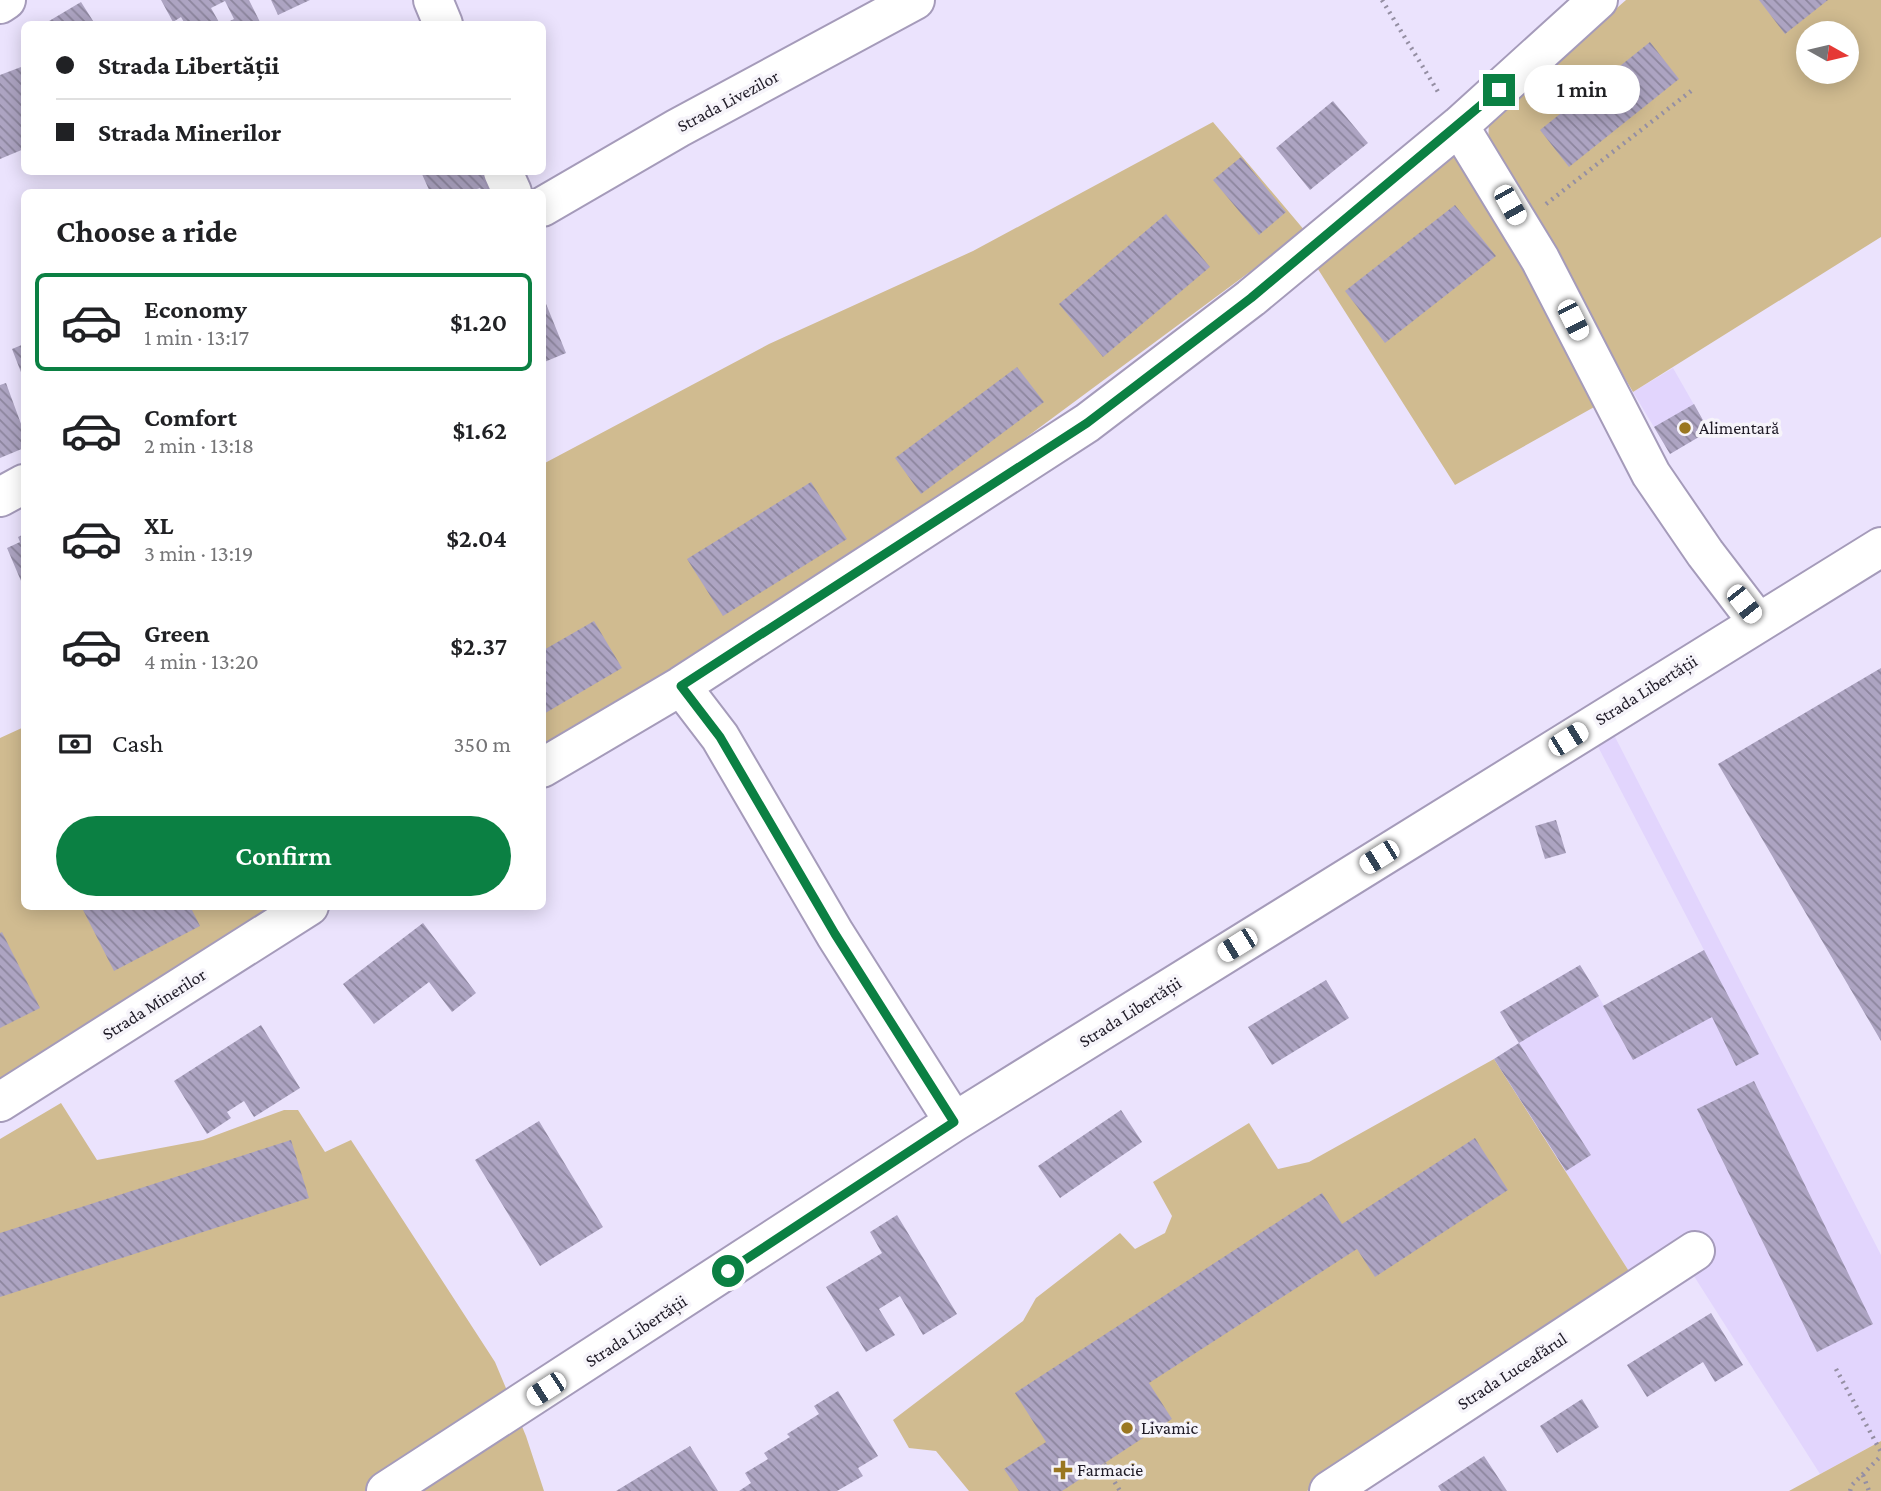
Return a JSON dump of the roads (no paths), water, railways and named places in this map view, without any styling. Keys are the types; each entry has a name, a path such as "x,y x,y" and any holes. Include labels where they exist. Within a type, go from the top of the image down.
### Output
{"street":[{"path":"0,4 6,0"},
{"path":"433,0 442,21"},
{"name":"Strada Livezilor","path":"546,205 678,128 915,0"},
{"path":"546,766 681,686 1087,423 1251,298 1459,125 1598,0"},
{"path":"1459,125 1520,223 1651,474 1705,553 1757,621"},
{"path":"0,497 21,486"},
{"name":"Strada Libertății","path":"386,1491 954,1122 1757,621 1881,547"},
{"path":"681,686 720,737 835,934 954,1122"},
{"name":"Strada Minerilor","path":"0,1102 303,910"},
{"name":"Strada Luceafărul","path":"1329,1491 1695,1251"}],"place":[{"name":"Alimentară","path":"1685,428"},
{"name":"Livamic","path":"1127,1428"},
{"name":"Farmacie","path":"1063,1470"}]}
